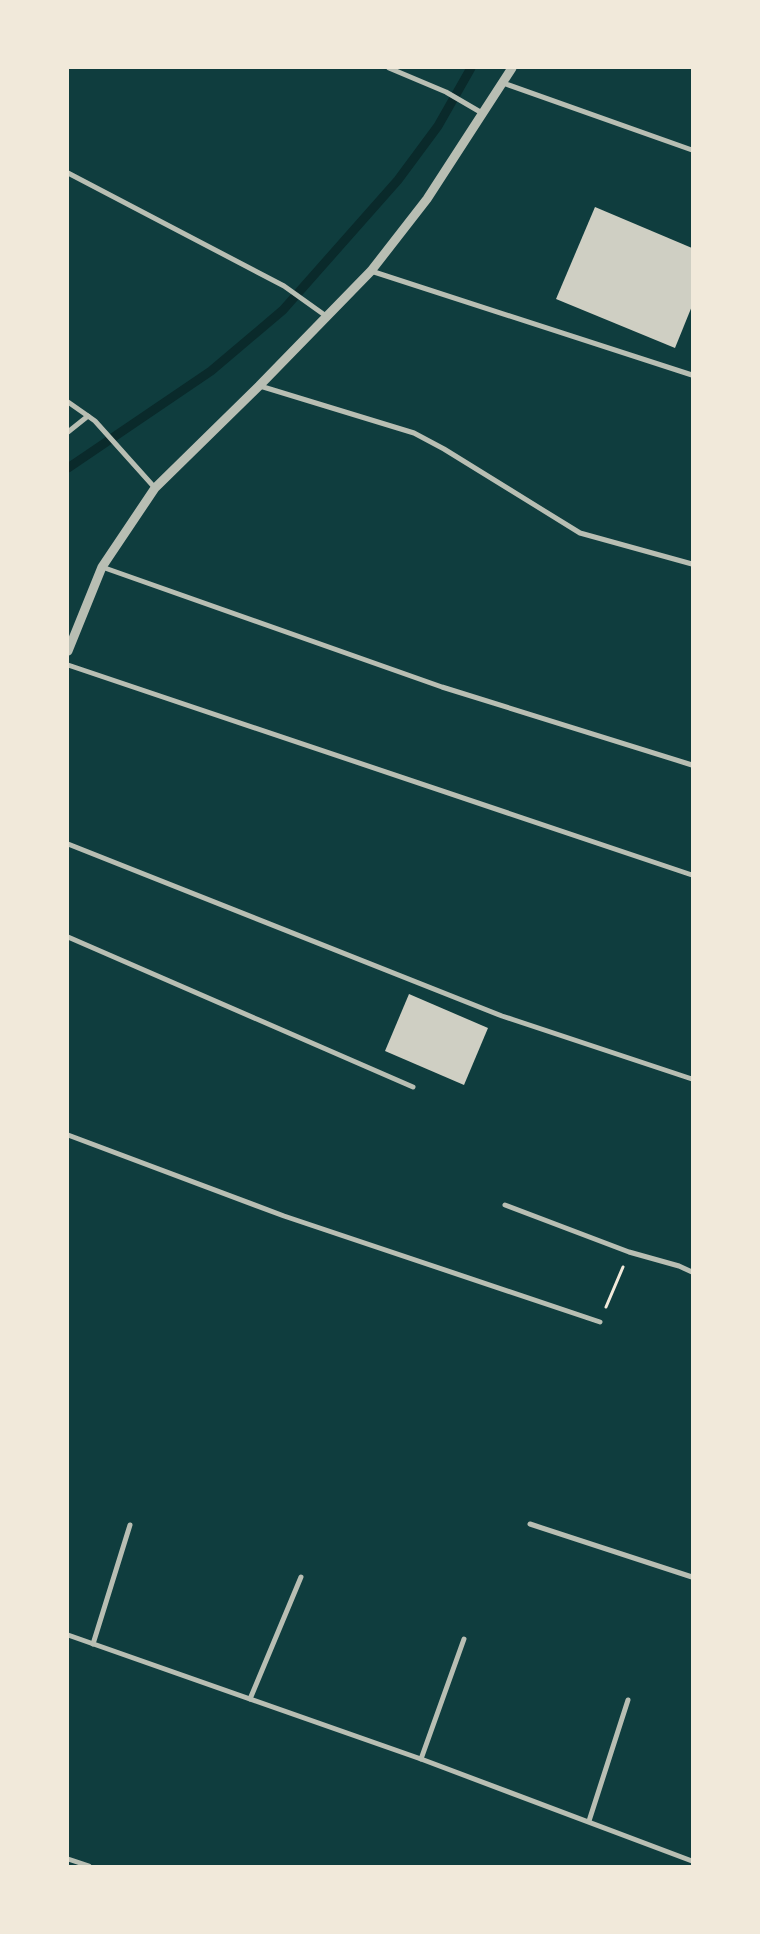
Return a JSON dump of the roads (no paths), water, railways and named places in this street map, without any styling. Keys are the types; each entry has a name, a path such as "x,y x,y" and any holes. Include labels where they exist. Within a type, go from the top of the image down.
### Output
{"street":[{"path":"389,68 446,92 482,113"},
{"path":"68,651 102,567 155,488 259,386 371,270 427,199 512,68"},
{"path":"503,84 692,150"},
{"path":"68,173 284,286 326,316"},
{"path":"371,270 692,374"},
{"path":"259,386 414,433 444,449 580,533 692,564"},
{"path":"68,402 96,421 155,488"},
{"path":"68,432 88,416"},
{"path":"102,567 442,686 692,765"},
{"path":"68,665 692,875"},
{"path":"68,844 502,1016 692,1079"},
{"path":"68,937 413,1087"},
{"path":"68,1135 284,1216 600,1322"},
{"path":"505,1204 629,1252 679,1266 692,1272"},
{"path":"530,1524 692,1577"},
{"path":"93,1644 130,1525"},
{"path":"250,1698 301,1577"},
{"path":"68,1635 421,1759 692,1861"},
{"path":"421,1759 464,1639"},
{"path":"589,1821 628,1700"},
{"path":"68,1859 89,1866"}],"waterway":[{"path":"68,468 211,371 283,310 398,180 438,126 471,68"}]}
